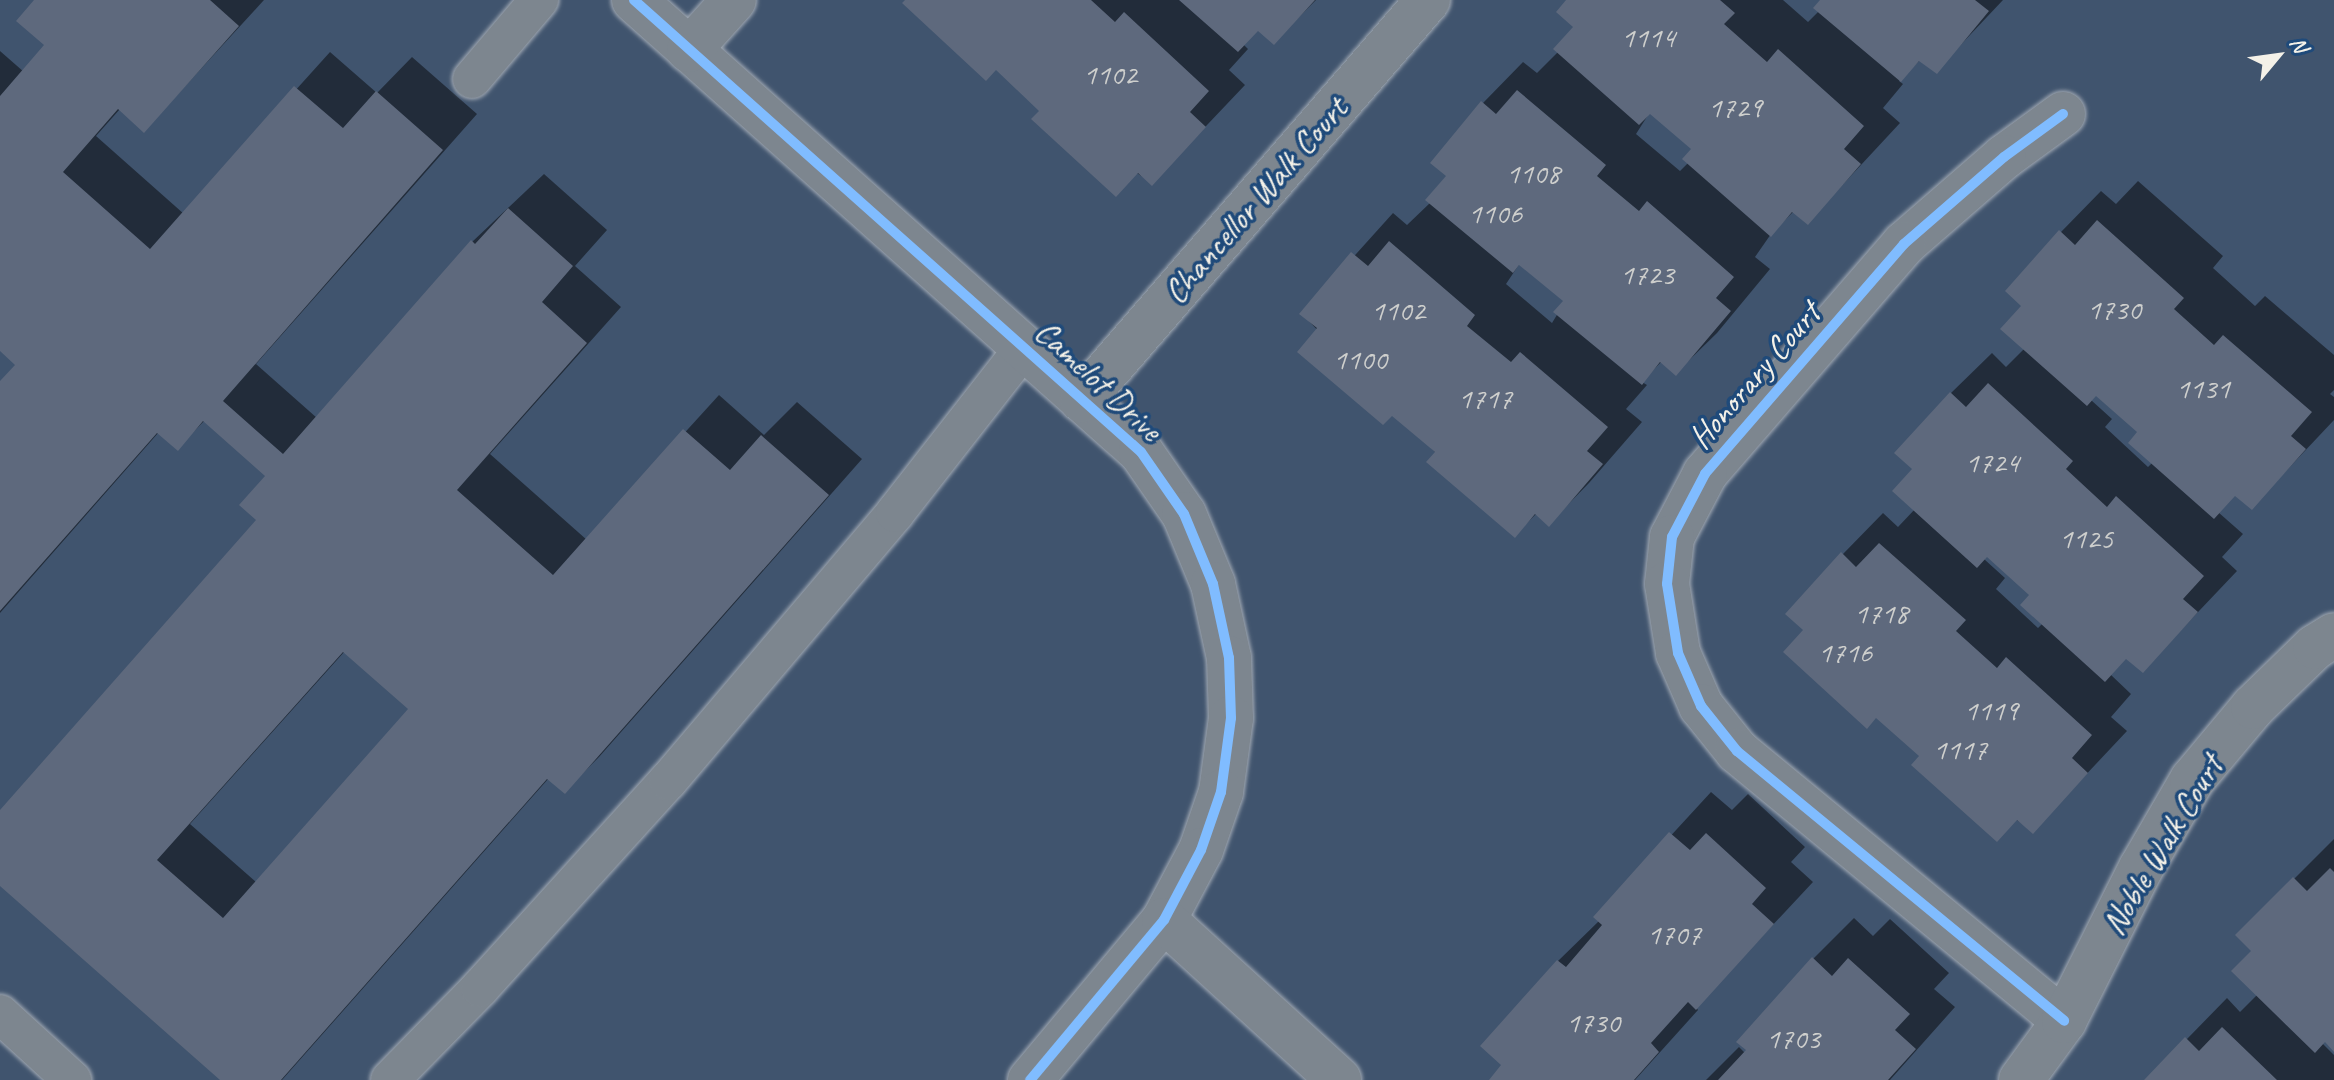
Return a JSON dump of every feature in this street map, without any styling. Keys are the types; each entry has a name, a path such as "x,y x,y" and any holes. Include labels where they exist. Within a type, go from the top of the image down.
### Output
{"street":[{"name":"Camelot Drive","path":"634,0 1141,452 1184,514 1213,584 1229,658 1231,718 1221,792 1201,850 1164,920 1030,1080"},
{"path":"689,50 734,0"},
{"name":"Chancellor Walk Court","path":"1082,400 1428,0"},
{"name":"Honorary Court","path":"2063,114 2004,157 1904,244 1705,474 1672,537 1667,584 1678,653 1701,706 1737,751 2064,1021"},
{"name":"Noble Walk Court","path":"2021,1080 2064,1021 2141,868 2192,780 2253,707 2315,647 2334,635"},
{"path":"1164,920 1339,1080"}],"lane":[{"path":"472,79 539,0"},
{"path":"390,1080 480,988 679,769 895,513 1024,348"},
{"path":"0,1014 72,1080"}],"building":[{"path":"34,0 210,0 239,26 144,133 118,109 63,172 150,249 294,86 343,128 376,91 443,150 223,401 283,454 471,240 475,244 508,208 573,266 542,302 587,343 457,490 553,575 683,429 730,470 761,435 829,495 565,794 547,779 281,1080 220,1080 0,886 0,810 256,520 239,505 265,476 203,421 178,451 157,433 0,611 0,381 15,365 0,351 0,96 44,45 16,21","holes":["343,652 408,709 223,918 157,860"]},
{"path":"905,0 1091,0 1115,22 1124,12 1209,91 1190,112 1206,127 1152,186 1138,173 1116,197 1031,119 1039,111 996,70 986,81 902,3"},
{"path":"1179,0 1315,0 1274,45 1258,31 1238,52"},
{"path":"1566,0 1720,0 1735,13 1724,24 1767,62 1778,49 1864,126 1844,149 1861,164 1808,225 1792,212 1771,237 1682,159 1691,149 1650,114 1639,125 1553,49 1573,27 1556,12"},
{"path":"1820,0 1975,0 1989,11 1937,74 1919,61 1901,82 1813,8"},
{"path":"1517,90 1606,165 1597,176 1639,211 1647,201 1734,277 1716,298 1731,311 1676,376 1660,362 1642,385 1553,312 1563,301 1519,265 1513,273 1425,200 1446,176 1430,163 1481,101 1496,114"},
{"path":"2097,220 2184,298 2174,309 2214,345 2223,335 2312,412 2291,436 2306,449 2252,510 2235,496 2214,519 2128,443 2137,432 2096,396 2087,406 2000,329 2021,306 2005,291 2059,230 2075,245"},
{"path":"1389,241 1475,315 1467,326 1511,362 1520,352 1608,427 1587,451 1603,464 1549,527 1535,514 1515,538 1426,462 1435,452 1392,416 1383,425 1297,352 1317,328 1299,314 1351,252 1368,266"},
{"path":"1988,383 2073,461 2066,469 2107,507 2116,496 2204,576 2183,599 2198,612 2143,673 2126,659 2105,682 2020,605 2029,595 1987,557 1977,568 1892,491 1912,469 1894,453 1950,392 1966,407"},
{"path":"1879,543 1966,620 1956,631 1997,668 2006,657 2092,735 2072,758 2088,773 2033,834 2017,820 1997,842 1911,765 1919,756 1876,718 1867,729 1783,652 1803,630 1785,614 1841,552 1856,567"},
{"path":"1669,832 1690,850 1706,833 1766,888 1752,904 1774,924 1696,1010 1688,1002 1651,1043 1659,1052 1634,1080 1489,1080 1501,1065 1480,1046 1557,960 1566,967 1602,925 1593,917"},
{"path":"2330,868 2334,872 2334,1052 2325,1042 2315,1053 2231,971 2251,951 2235,935 2293,877 2307,891"},
{"path":"1812,957 1832,976 1848,958 1910,1014 1895,1030 1916,1049 1888,1080 1718,1080 1746,1050 1736,1042"},
{"path":"2222,1027 2277,1080 2144,1080 2185,1037 2199,1051"}],"cycle path":[{"path":"634,0 1141,452 1184,514 1213,584 1229,658 1231,718 1221,792 1201,850 1164,920 1030,1080"},
{"path":"2063,114 2004,157 1904,244 1705,474 1672,537 1667,584 1678,653 1701,706 1737,751 2064,1021"}]}
